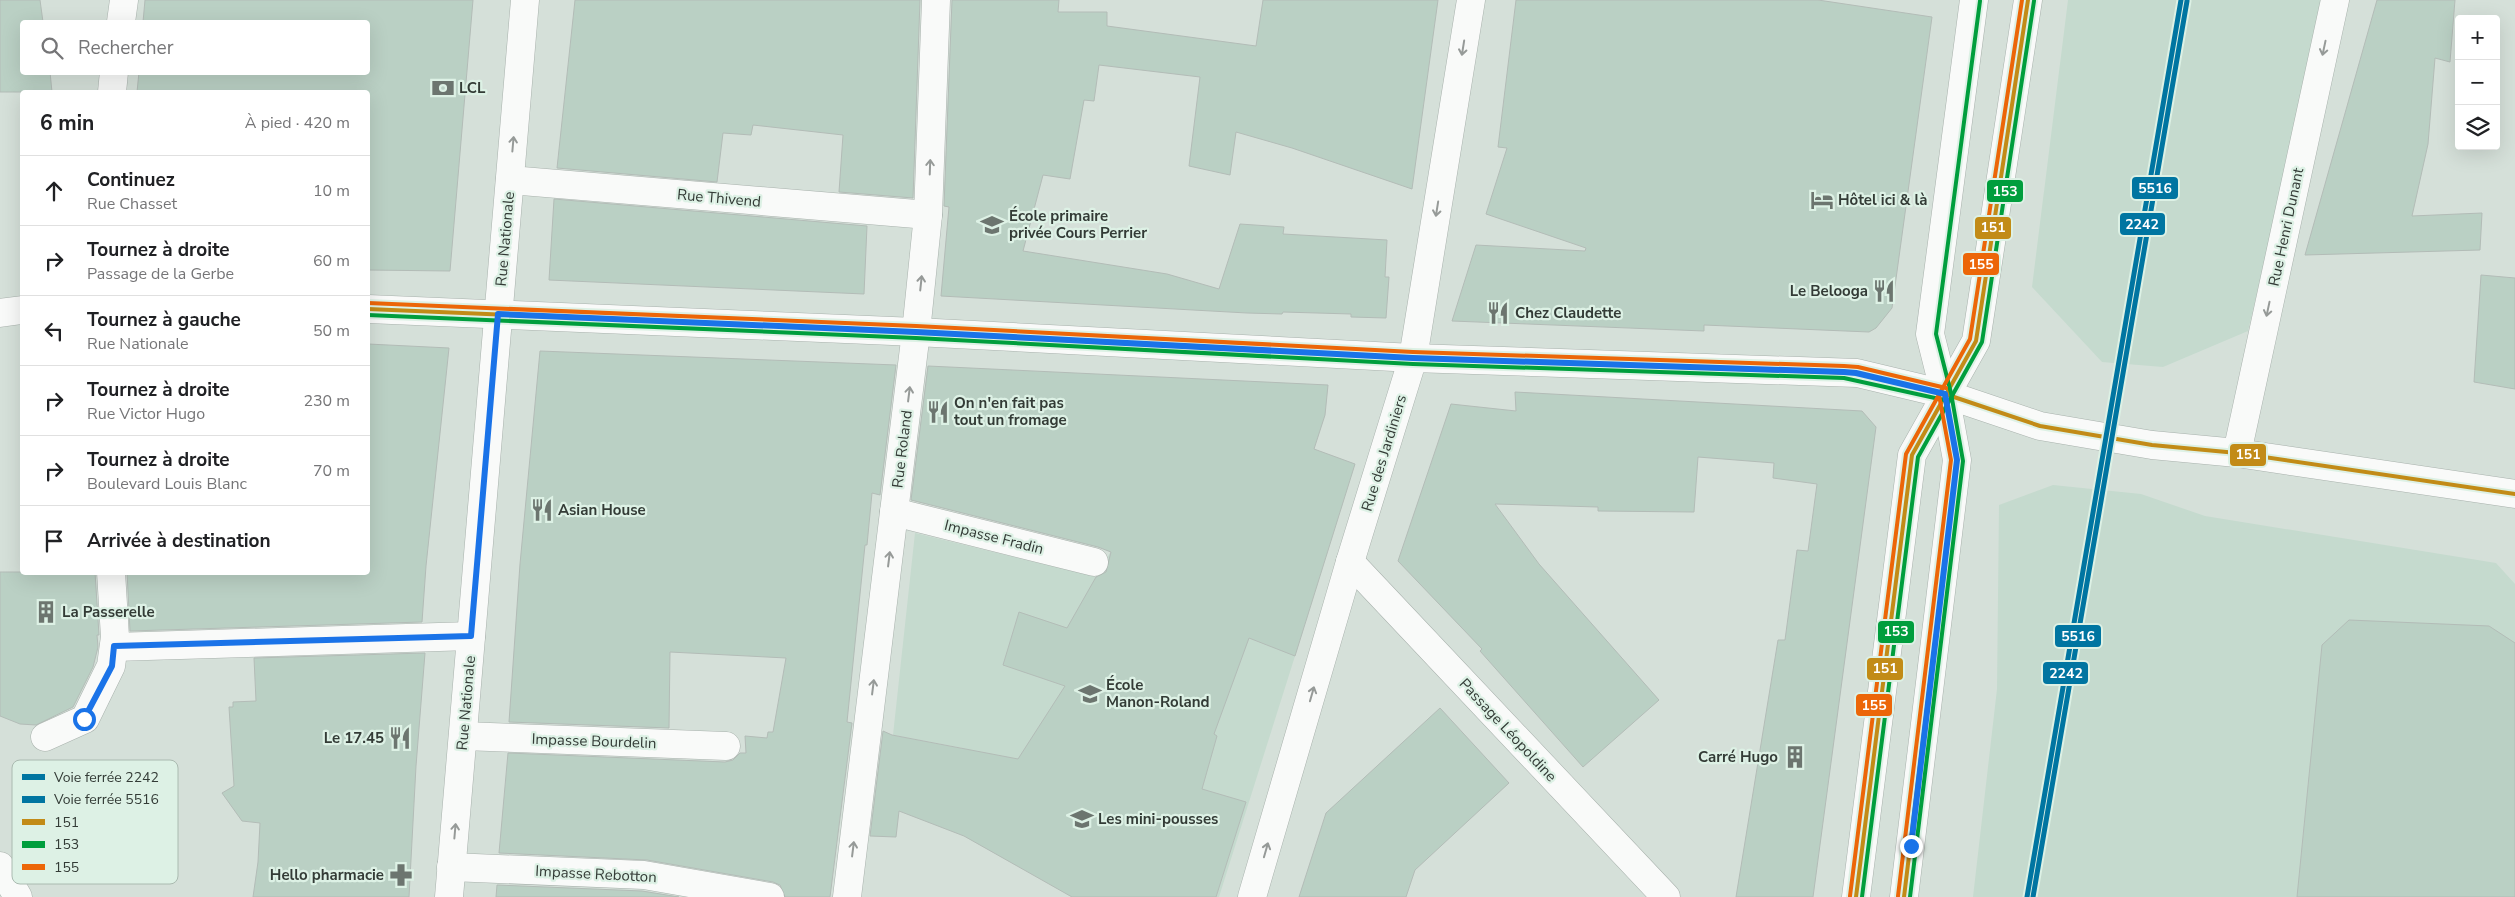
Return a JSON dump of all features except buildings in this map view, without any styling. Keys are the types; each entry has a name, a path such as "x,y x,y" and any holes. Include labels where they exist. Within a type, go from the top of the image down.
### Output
{"street":[{"path":"121,20 124,0"},
{"name":"Rue Nationale","path":"449,897 525,0"},
{"name":"Rue Roland","path":"847,897 916,332 928,216 936,0"},
{"name":"Rue des Jardiniers","path":"1252,897 1350,562 1413,358 1471,0"},
{"path":"1904,897 1957,460 1945,394 1930,334 1974,0"},
{"path":"1856,897 1912,455 1976,341 2028,0"},
{"name":"Rue Henri Dunant","path":"2237,454 2335,0"},
{"path":"112,90 114,75"},
{"name":"Rue Thivend","path":"510,180 928,216"},
{"path":"370,309 916,332 1413,358 1856,373 1945,394 2040,426 2152,445 2237,454 2515,494"},
{"path":"0,313 20,310"},
{"name":"Impasse Fradin","path":"894,512 1094,562"},
{"name":"Passage Léopoldine","path":"1350,562 1666,897"},
{"path":"45,737 84,719 112,666 115,637 111,575"},
{"path":"114,646 471,636"},
{"name":"Impasse Bourdelin","path":"463,736 726,746"},
{"path":"0,866 18,897"},
{"name":"Impasse Rebotton","path":"451,867 644,875 770,897"}],"shaded area":[{"path":"2068,0 2325,0 2248,331 2163,367 2102,362 2032,287"},
{"path":"2053,485 2141,494 2205,516 2496,563 2515,584 2515,897 1973,897 1997,689 1999,505"},
{"name":"École Manon-Roland","path":"915,533 1096,577 1111,551 1295,656 1219,897 1072,897 964,836 1001,788 1014,764 962,748 893,735"}],"rail line":[{"name":"2242","path":"2027,897 2181,0"},
{"name":"5516","path":"2033,897 2187,1"}],"transit line":[{"name":"155","path":"1850,896 1906,454 1970,339 2022,0"},
{"name":"151","path":"1856,897 1912,455 1976,341 2028,0"},
{"name":"153","path":"1910,897 1963,461 1951,393 1936,334 1980,1"},
{"name":"153","path":"1862,897 1918,457 1982,342 2034,1"},
{"name":"155","path":"370,303 916,326 1413,352 1844,366 1858,367 1946,388"},
{"name":"151","path":"370,309 916,332 1413,358 1857,373 1945,394 2040,426 2152,445 2237,453 2515,494"},
{"name":"153","path":"370,315 916,338 1413,364 1844,378 1944,400"},
{"name":"151","path":"1904,897 1957,460 1945,394"},
{"name":"155","path":"1898,896 1951,460 1939,395"}],"place":[{"name":"LCL","path":"443,88"},
{"name":"Hôtel ici & là","path":"1822,200"},
{"name":"École primaire privée Cours Perrier","path":"992,225"},
{"name":"Le Belooga","path":"1884,291"},
{"name":"Chez Claudette","path":"1498,313"},
{"name":"On n'en fait pas tout un fromage","path":"938,412"},
{"name":"Asian House","path":"542,510"},
{"name":"La Passerelle","path":"46,612"},
{"name":"École Manon-Roland","path":"1090,694"},
{"name":"Le 17.45","path":"400,738"},
{"name":"Carré Hugo","path":"1795,757"},
{"name":"Les mini-pousses","path":"1082,819"},
{"name":"Hello pharmacie","path":"401,875"}],"route":[{"path":"84,719 112,666 114,646 471,636 498,314 916,332 1413,358 1856,373 1945,394 1957,460 1911,846"}]}
